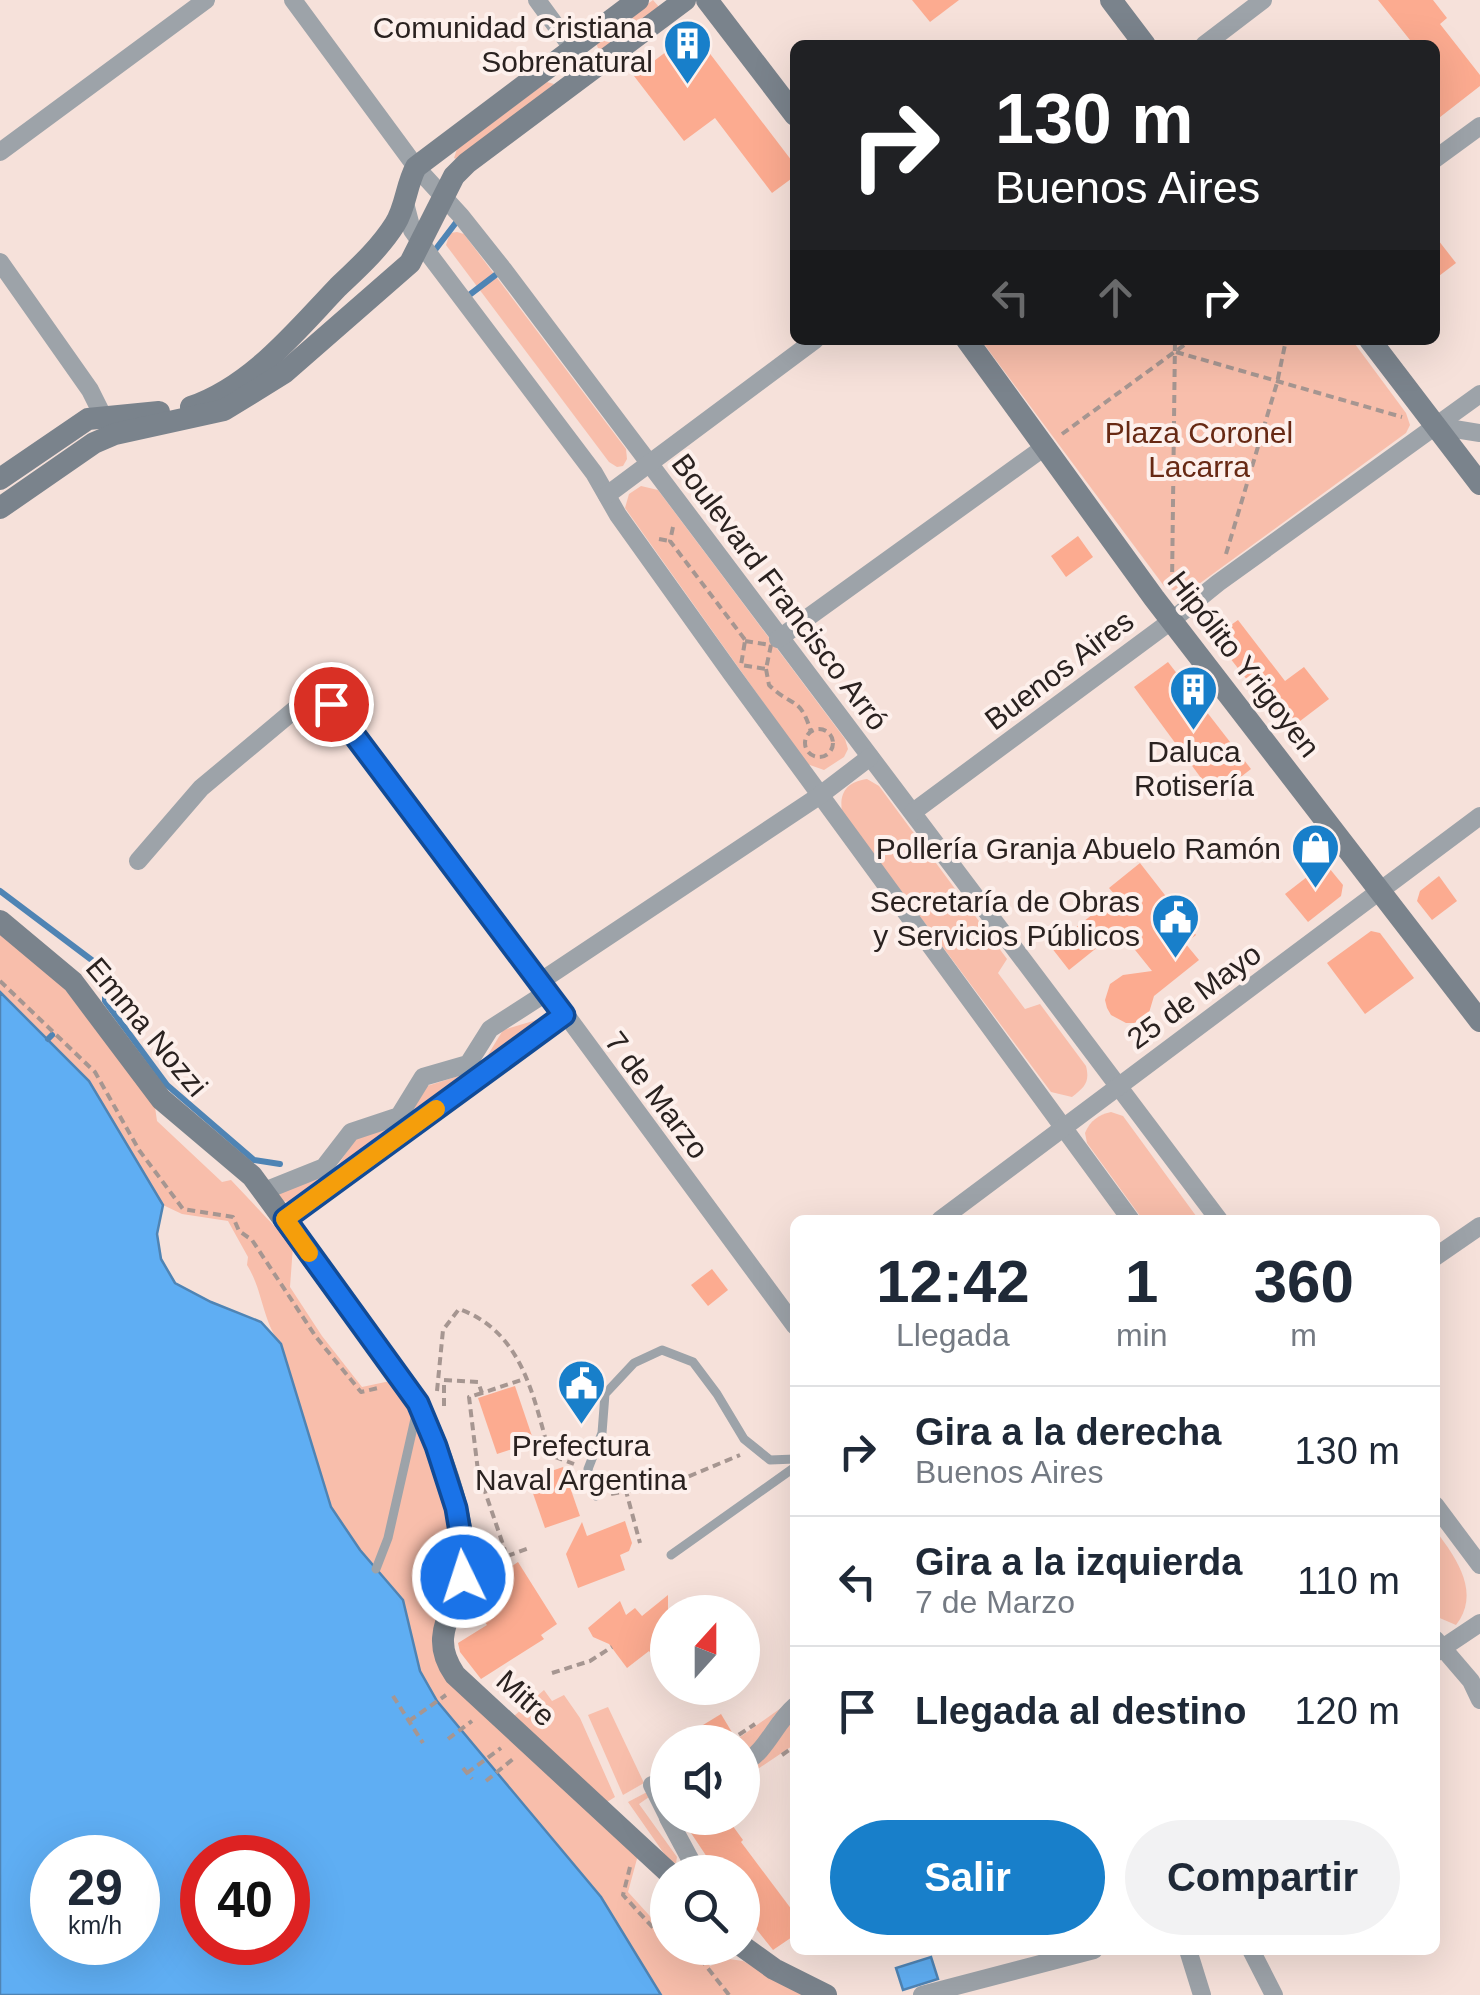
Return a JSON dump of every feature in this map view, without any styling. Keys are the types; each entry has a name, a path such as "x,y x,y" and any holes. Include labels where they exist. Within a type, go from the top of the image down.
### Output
{"main road":[{"path":"0,508 94,442 108,425 189,407 236,385 274,354 371,254 394,226 416,167 638,0"},
{"path":"0,479 78,424 194,419 251,396 313,350 410,263 442,196 467,163 685,0"},
{"path":"706,0 790,109"},
{"path":"1111,0 1141,40"},
{"name":"Hipólito Yrigoyen","path":"970,345 1172,620 1480,1021"},
{"path":"1374,345 1480,484"},
{"name":"Emma Nozzi","path":"0,921 62,970 161,1099 244,1169 285,1219"},
{"name":"Mitre","path":"285,1219 428,1407 456,1508 464,1556 463,1577 442,1639 444,1658 455,1675 650,1855"},
{"path":"760,1958 826,1995"}],"street":[{"path":"0,152 206,0"},
{"name":"Boulevard Francisco Arró","path":"294,0 416,167 503,269 1215,1215"},
{"path":"537,0 588,71"},
{"path":"1211,40 1263,0"},
{"path":"1440,155 1480,126"},
{"path":"405,202 412,230 421,243 594,472 618,515 819,796 1127,1215"},
{"path":"0,262 108,425"},
{"path":"607,495 808,345"},
{"name":"Buenos Aires","path":"913,812 1218,582 1480,394"},
{"path":"1436,426 1480,432"},
{"path":"778,639 1046,446"},
{"name":"7 de Marzo","path":"138,861 202,788 299,706 331,704 790,1319"},
{"path":"264,1191 324,1167 351,1132 399,1116 422,1077 468,1064 490,1030 545,986 870,757"},
{"name":"25 de Mayo","path":"947,1215 1480,816"},
{"path":"285,1219 564,1015"},
{"path":"1440,1254 1480,1226"},
{"path":"1440,1512 1480,1564"},
{"path":"1440,1645 1480,1623"},
{"path":"1440,1650 1471,1682 1480,1700"},
{"path":"760,1751 790,1710"},
{"path":"922,1995 1075,1955"},
{"path":"1190,1955 1202,1995"},
{"path":"1254,1955 1274,1995"}],"lane":[{"path":"596,1496 588,1469 602,1434 605,1394 634,1363 662,1350 693,1362 754,1447 770,1460 790,1462"},
{"path":"376,1569 428,1407"},
{"path":"670,1555 790,1467"}],"path":[{"path":"1172,620 1176,345"},
{"path":"1046,446 1185,345"},
{"path":"1218,582 1285,345"},
{"path":"1176,352 1401,417"},
{"path":"670,541 674,521"},
{"path":"652,538 670,541 746,641 771,645 766,670 769,685 796,701 811,732"},
{"path":"746,641 741,665 766,670"},
{"path":"827,731 832,738 831,751 819,756 810,753 806,740 811,732 827,731"},
{"path":"0,981 94,1072 139,1150 184,1208 234,1217 239,1232 252,1240 316,1337 362,1392 388,1386"},
{"path":"428,1407 443,1330 459,1309 484,1318 516,1354 528,1378 550,1454 588,1469"},
{"path":"511,1568 478,1471 469,1397 528,1378"},
{"path":"444,1416 444,1380 478,1382 482,1393"},
{"path":"596,1496 668,1485 730,1461 754,1447"},
{"path":"626,1492 640,1543"},
{"path":"479,1552 502,1543"},
{"path":"506,1556 529,1548"},
{"path":"552,1674 590,1661 612,1647"},
{"path":"393,1696 423,1742"},
{"path":"409,1721 437,1701"},
{"path":"448,1738 480,1716"},
{"path":"468,1774 508,1741"},
{"path":"486,1782 521,1753"},
{"path":"463,1768 472,1779"},
{"path":"632,1856 622,1895 650,1925"},
{"path":"705,1965 729,1995"}],"green space":[{"path":"653,0 659,7 602,50 598,48 596,43"},
{"path":"547,82 554,84 458,160 454,158 457,149"},
{"path":"450,233 464,234 626,449 623,466 609,462 446,245"},
{"name":"Plaza Coronel Lacarra","path":"985,345 1356,345 1406,413 1410,425 1406,433 1192,589 1178,592 1164,586"},
{"path":"641,486 658,490 845,739 848,749 844,757 824,770 807,764 625,508 629,494"},
{"path":"867,779 879,786 1007,959 998,973 1025,1009 1040,1004 1086,1066 1085,1084 1072,1097 1051,1092 842,812 846,789"},
{"path":"0,933 58,980 155,1107 157,1121 222,1182 231,1180 293,1246 290,1287 362,1387 390,1381 412,1408 440,1486 455,1563 435,1649 638,1855 628,1892 650,1916 650,1965 750,1965 805,1995 661,1995 601,1897 437,1701 420,1671 403,1600 360,1550 331,1507 281,1345 247,1265 248,1257 228,1221 182,1214 163,1205 89,1081 0,992"},
{"path":"543,1018 483,1063 503,1030"},
{"path":"468,1073 408,1118 427,1086"},
{"path":"1111,1112 1123,1116 1195,1215 1139,1215 1087,1143 1085,1133 1098,1117"},
{"path":"396,1125 291,1202 279,1201 279,1193 338,1165 356,1138"},
{"path":"1440,1537 1464,1578 1466,1601 1456,1625 1440,1618"},
{"path":"544,1690 552,1701 564,1695 580,1718 615,1797 607,1802 514,1716"},
{"path":"790,1702 774,1716 760,1738 757,1725"},
{"path":"608,1707 644,1783 623,1795 588,1715"},
{"path":"790,1721 790,1747 760,1768 760,1760"},
{"path":"649,1791 649,1797 639,1804 650,1819 650,1833 628,1802"},
{"path":"651,1835 661,1835 676,1855 665,1855"}],"water":[{"path":"0,992 89,1081 163,1205 157,1234 161,1259 175,1283 261,1322 281,1344 331,1507 360,1550 403,1600 420,1671 437,1701 601,1897 661,1995 0,1995"},
{"path":"931,1957 938,1979 903,1990 896,1968"}],"building":[{"path":"912,0 959,0 930,22"},
{"path":"1378,0 1433,0 1447,18 1440,24 1480,75 1480,86 1440,117 1440,40 1410,40"},
{"name":"Comunidad Cristiana Sobrenatural","path":"687,36 698,38 790,158 790,180 772,193 715,118 684,141 634,76"},
{"path":"1440,242 1456,263 1440,275"},
{"path":"1078,536 1093,557 1066,577 1051,556"},
{"path":"1238,620 1285,681 1304,667 1329,699 1287,731 1219,644 1221,632"},
{"path":"1168,662 1251,769 1215,797 1134,687"},
{"path":"1140,863 1196,935 1185,943 1199,960 1154,996 1148,1016 1126,1023 1111,1015 1107,1008 1110,984 1123,975 1152,971 1119,930 1069,970 1051,947 1116,896 1109,888"},
{"name":"Pollería Granja Abuelo Ramón","path":"1325,863 1343,885 1341,896 1308,922 1285,894"},
{"path":"1439,876 1457,901 1432,920 1417,901 1420,891"},
{"path":"1371,931 1380,933 1414,978 1365,1014 1327,963"},
{"path":"712,1269 728,1290 708,1306 691,1285"},
{"path":"515,1386 534,1442 497,1454 478,1398"},
{"path":"563,1467 580,1516 545,1528 528,1479"},
{"path":"625,1521 632,1543 629,1551 620,1555 625,1570 578,1588 566,1554 582,1522 587,1536"},
{"path":"518,1562 557,1624 541,1635 544,1639 481,1679 460,1652 458,1643 487,1625 470,1601 474,1592"},
{"path":"620,1601 626,1615 635,1608 642,1616 650,1610 650,1652 627,1668 609,1644 593,1637 588,1628"},
{"path":"721,1714 728,1725 703,1725"},
{"path":"692,1835 739,1835 751,1855 706,1855"},
{"path":"760,1867 790,1907 790,1938 773,1950 760,1934"}],"waterway":[{"path":"432,254 461,216"},
{"path":"464,299 502,270"},
{"path":"0,891 105,970 105,1001 167,1085 254,1160 280,1164"},
{"path":"48,1039 52,1035"}],"slow traffic":[{"path":"309,1253 285,1219 436,1109"}],"place":[{"name":"Comunidad Cristiana Sobrenatural","path":"688,86"},
{"name":"Daluca Rotisería","path":"1194,732"},
{"name":"Pollería Granja Abuelo Ramón","path":"1316,890"},
{"name":"Secretaría de Obras y Servicios Públicos","path":"1175,960"},
{"name":"Prefectura Naval Argentina","path":"581,1426"}],"route":[{"path":"331,704 564,1015 285,1219 418,1403 456,1508 464,1556 463,1577"}]}
